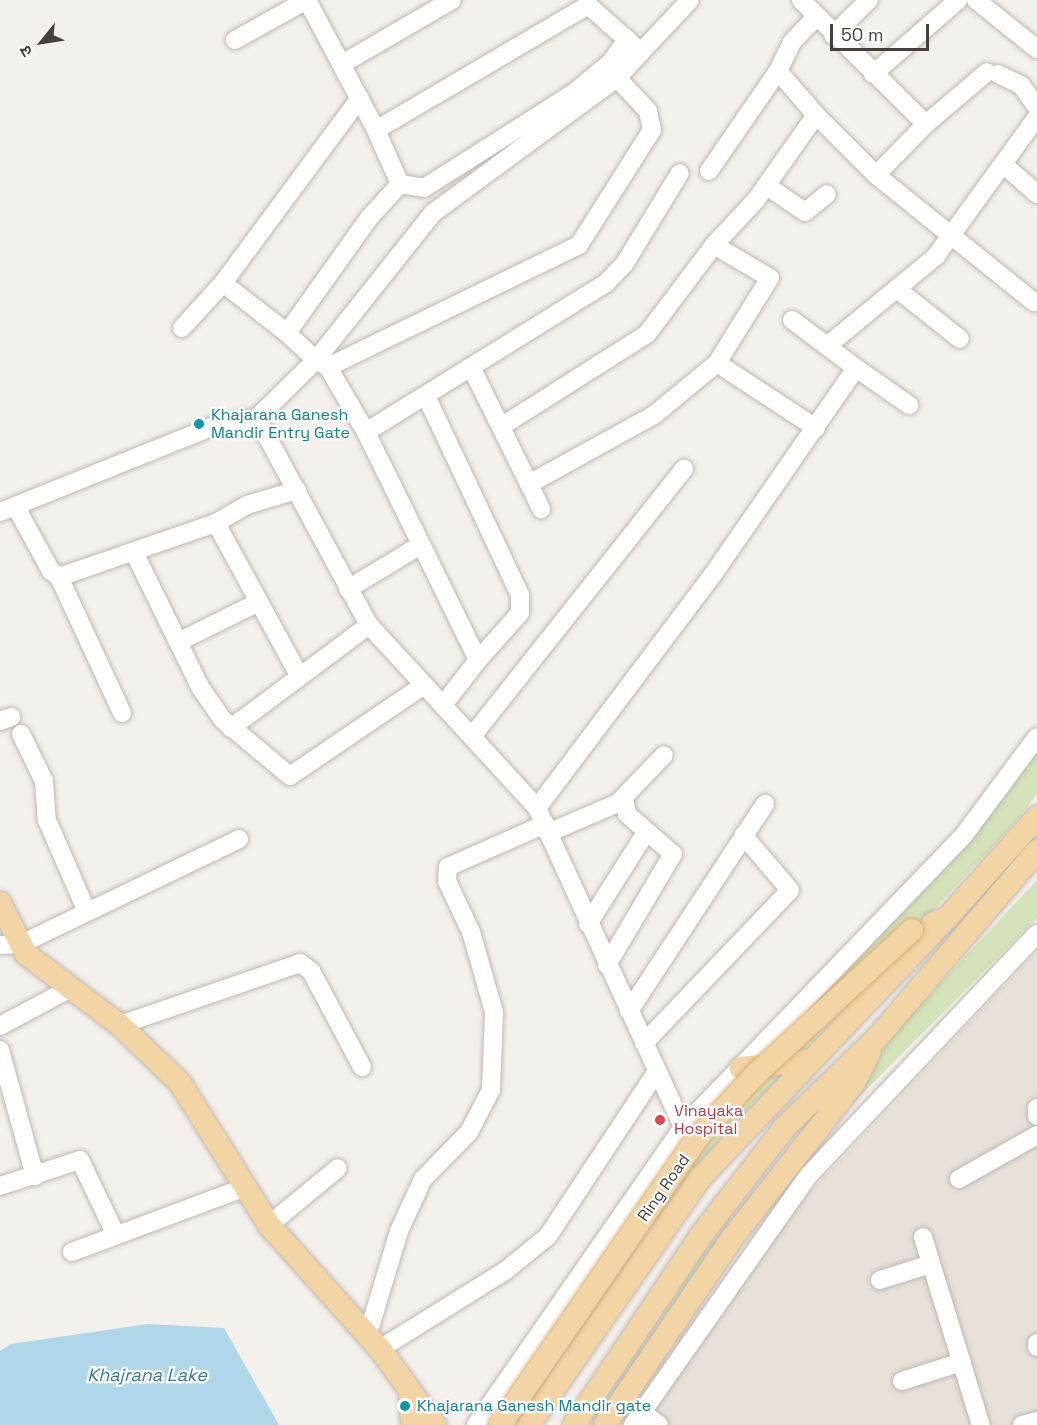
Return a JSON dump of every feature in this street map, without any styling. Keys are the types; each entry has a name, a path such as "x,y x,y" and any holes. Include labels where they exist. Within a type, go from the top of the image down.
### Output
{"main road":[{"name":"Ring Road","path":"529,1425 701,1178 947,918 1037,817"},
{"path":"574,1425 702,1234 785,1127 878,1037 1037,851"},
{"path":"0,903 10,944 120,1025 180,1083 243,1188 269,1226 374,1341 410,1394 426,1405 435,1425"},
{"name":"Ring Road","path":"500,1425 699,1137 756,1074 912,930 947,918"},
{"path":"606,1425 732,1238 854,1083 878,1037"},
{"path":"741,1068 812,1060"},
{"path":"410,1394 412,1425"}],"street":[{"path":"235,40 307,0 360,98 400,184"},
{"path":"342,64 452,0"},
{"path":"122,713 60,577 47,565 9,511 210,427 257,418 322,364 433,213 616,78 690,0"},
{"path":"801,0 873,74 926,124"},
{"path":"834,35 869,0"},
{"path":"873,74 958,0"},
{"path":"976,0 1037,49"},
{"path":"376,130 584,3 641,52"},
{"path":"709,171 778,71 792,42 816,17"},
{"path":"400,184 424,188 545,111 611,62 627,39"},
{"path":"778,71 816,116 876,175 950,238 1034,302"},
{"path":"876,175 926,124 993,73 1021,85 1037,107"},
{"path":"322,364 579,245 652,130 648,111 616,78"},
{"path":"182,327 224,283 360,98"},
{"path":"502,426 647,334 714,245 767,186 816,116"},
{"path":"827,346 897,289 950,238 1037,117"},
{"path":"1004,165 1037,194"},
{"path":"366,432 427,398 605,284 625,263 680,173"},
{"path":"287,333 369,218 400,184"},
{"path":"767,186 805,212 827,194"},
{"path":"529,484 654,415 717,363 770,278 714,245"},
{"path":"224,283 322,364 366,432 419,546 478,660"},
{"path":"897,289 960,339"},
{"path":"792,320 909,405"},
{"path":"717,363 816,428"},
{"path":"543,822 856,368"},
{"path":"472,369 541,509"},
{"path":"427,398 520,595 520,613 478,660 443,705"},
{"path":"257,418 369,625 473,735 543,822 683,1127"},
{"path":"473,735 684,469"},
{"path":"60,577 216,523 246,505 297,490"},
{"path":"216,523 299,675"},
{"path":"348,588 419,546"},
{"path":"134,552 200,687 231,728 290,776 424,685"},
{"path":"178,642 259,602"},
{"path":"231,728 299,675 369,625"},
{"path":"21,734 44,781 47,820 87,912"},
{"path":"476,1425 683,1127 964,835 1037,737"},
{"path":"374,1341 399,1231 423,1179 469,1132 491,1090 494,1012 471,932 447,881 448,867 543,822 624,798 664,755"},
{"path":"607,964 673,854 627,814 624,798"},
{"path":"628,1011 765,804"},
{"path":"644,1043 790,890 743,835"},
{"path":"588,924 643,837"},
{"path":"10,944 87,912 239,839"},
{"path":"659,1425 637,1418 808,1176 1037,934"},
{"path":"120,1025 300,963 311,971 362,1067"},
{"path":"0,1026 69,989"},
{"path":"0,1050 35,1176"},
{"path":"374,1341 505,1271 548,1236 656,1072"},
{"path":"1037,1108 1037,1116"},
{"path":"958,1179 1037,1135"},
{"path":"0,1186 80,1160 116,1235"},
{"path":"269,1226 338,1168"},
{"path":"72,1252 243,1188"},
{"path":"923,1237 981,1425"},
{"path":"880,1280 931,1264"},
{"path":"902,1381 962,1362"},
{"path":"1022,1425 1037,1421"}],"shaded area":[{"path":"1037,951 1037,1425 636,1425 764,1241"}],"green space":[{"path":"1037,751 1037,794 1012,826 809,1043 654,1222 640,1209 754,1067"},
{"path":"1037,880 1037,918 842,1114 771,1200 610,1425 590,1425 705,1251 809,1124"}],"water":[{"name":"Khajrana Lake","path":"148,1324 224,1328 279,1425 0,1425 0,1351 11,1344"}],"place":[{"name":"Khajarana Ganesh Mandir Entry Gate","path":"199,424"},
{"name":"Vinayaka Hospital","path":"660,1120"},
{"name":"Khajarana Ganesh Mandir gate","path":"405,1406"}]}
